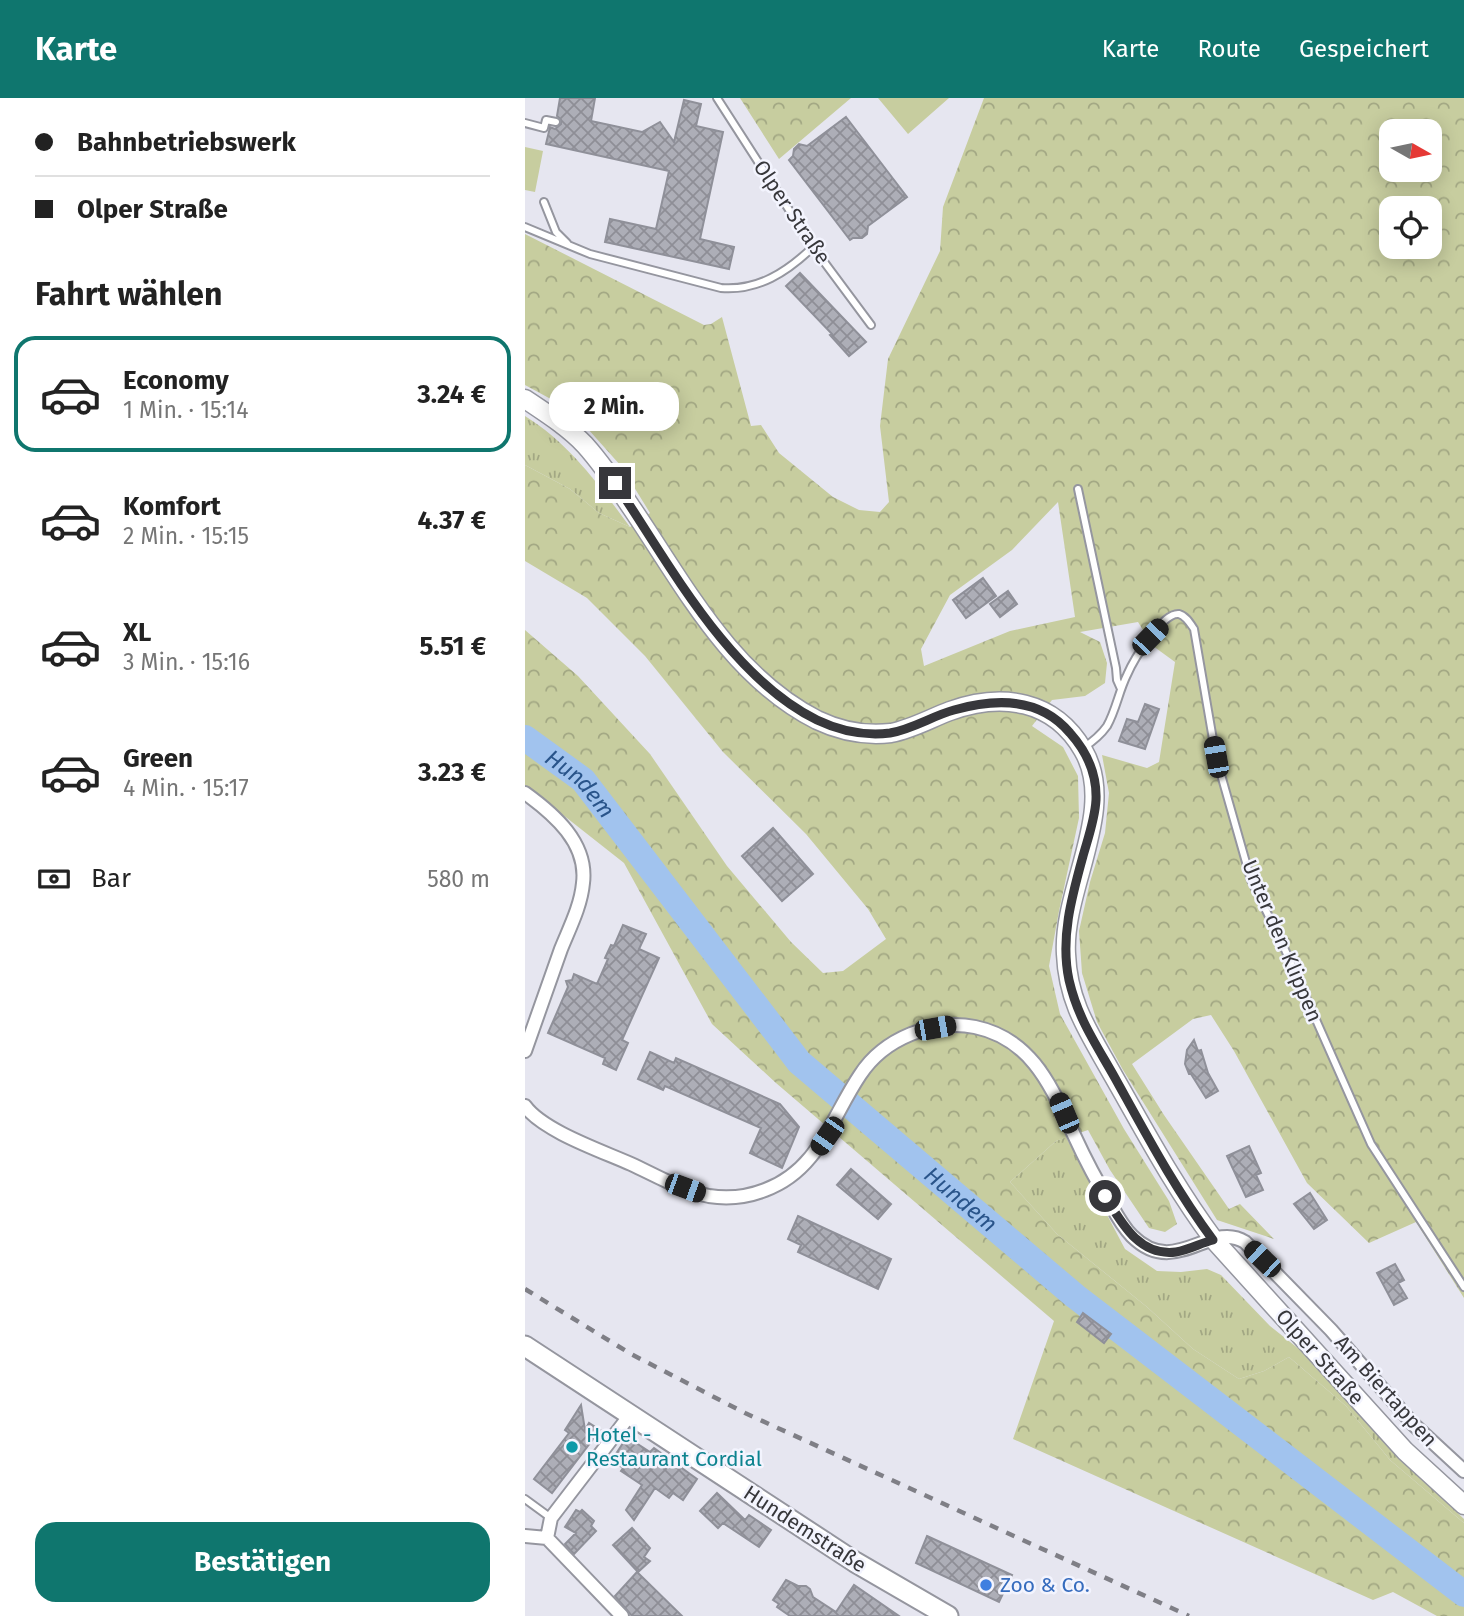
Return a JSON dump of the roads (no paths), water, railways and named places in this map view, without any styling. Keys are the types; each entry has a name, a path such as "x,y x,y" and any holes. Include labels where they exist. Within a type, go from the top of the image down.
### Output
{"main road":[{"name":"Olper Straße","path":"525,399 552,416 585,445 615,483 715,632 757,677 796,708 838,728 878,734 905,729 954,710 996,702 1019,702 1045,711 1058,721 1082,748 1094,775 1096,800 1069,914 1066,951 1069,982 1093,1044 1163,1164 1213,1240 1405,1451 1464,1505"},
{"name":"Hundemstraße","path":"525,1346 855,1562 947,1616"}],"street":[{"path":"525,793 563,825 581,859 583,875 576,909 525,1051"},
{"path":"525,1106 539,1121 579,1141 685,1188 706,1196 727,1198 760,1192 789,1179 809,1162 827,1136 860,1075 898,1039 920,1030 949,1025 976,1027 1004,1038 1024,1053 1055,1093 1095,1178 1132,1236 1145,1246 1163,1252 1185,1250 1213,1240"},
{"name":"Am Biertappen","path":"1213,1240 1232,1237 1245,1242 1331,1330 1413,1424 1464,1471"},
{"path":"547,1538 551,1518 630,1415"},
{"path":"525,1536 547,1538 622,1616"}],"lane":[{"name":"Olper Straße","path":"717,98 813,247 871,325"},
{"path":"525,123 544,128 546,120 556,122"},
{"path":"544,202 555,232 571,247"},
{"path":"525,227 571,247 721,288 739,289 778,274 795,264 813,247"},
{"path":"1078,489 1121,689"},
{"name":"Unter den Klippen","path":"1082,748 1100,737 1108,724 1126,675 1150,637 1169,616 1179,614 1188,619 1194,629 1216,757 1251,880 1371,1143 1464,1287"},
{"path":"525,1499 551,1518"}],"waterway":[{"name":"Hundem","path":"525,738 583,780 799,1062 1075,1296 1464,1594"}],"railway":[{"path":"525,1289 631,1354 745,1413 1189,1616"}],"place":[{"name":"Hotel - Restaurant Cordial","path":"572,1447"},
{"name":"Zoo & Co.","path":"986,1585"}]}
